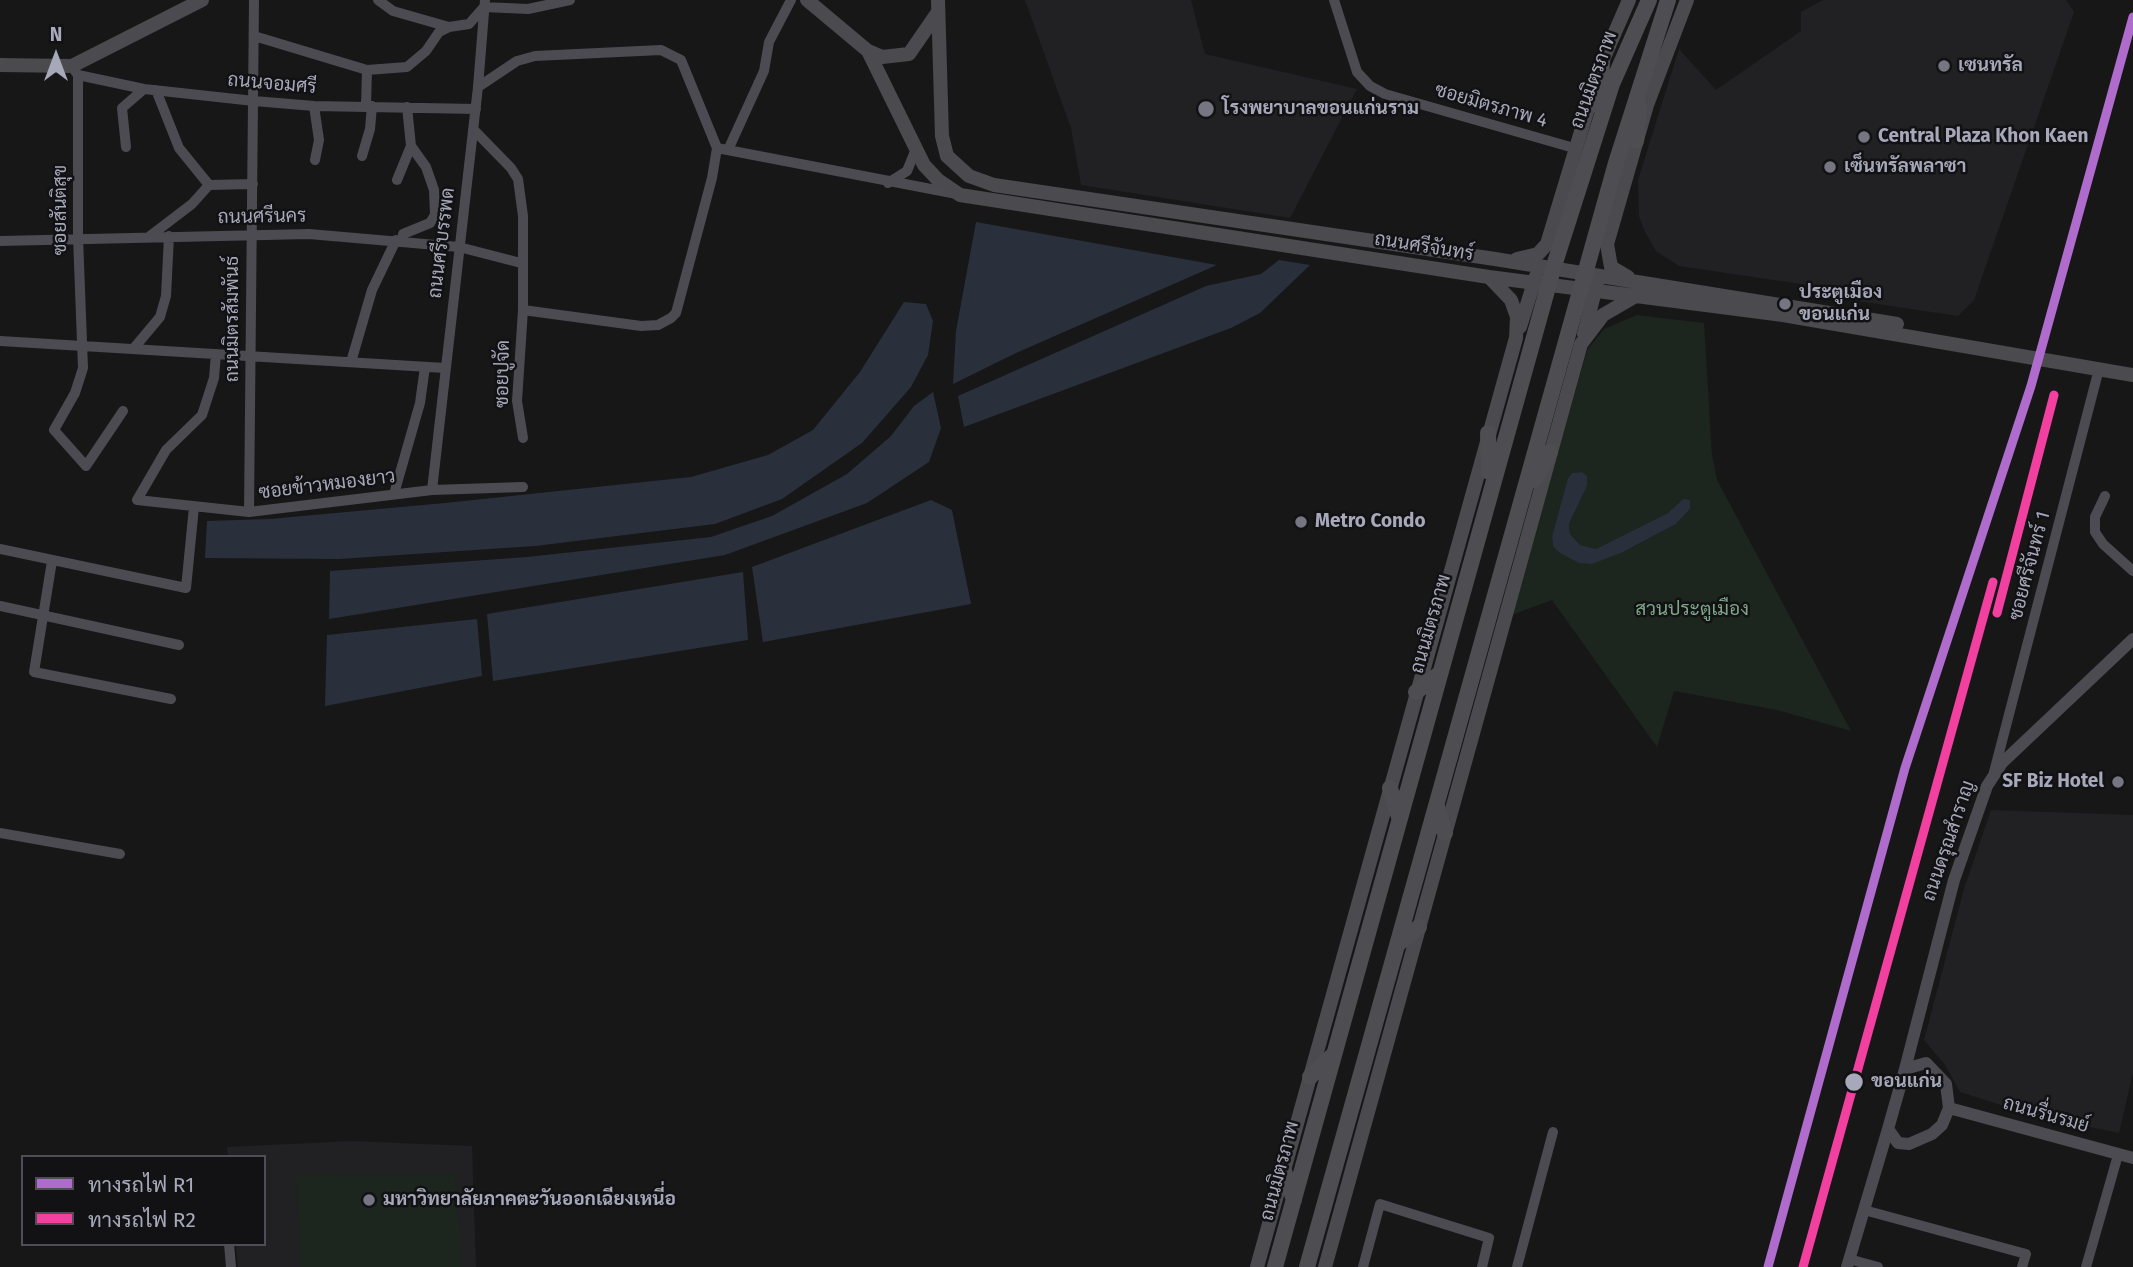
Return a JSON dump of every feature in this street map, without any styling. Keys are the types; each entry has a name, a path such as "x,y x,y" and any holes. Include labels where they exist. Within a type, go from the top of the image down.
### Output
{"main road":[{"path":"0,65 75,71 202,0"},
{"name":"ถนนศรีจันทร์","path":"807,0 868,51 916,149 932,173 960,195 1489,277 1544,275"},
{"name":"ถนนมิตรภาพ","path":"1275,1267 1490,499 1544,275 1547,244 1602,62 1629,0"},
{"name":"ถนนมิตรภาพ","path":"1257,1267 1516,338 1544,275 1625,54 1649,0"},
{"path":"1307,1267 1521,503 1590,283 1642,77 1668,0"},
{"path":"1325,1267 1581,344 1590,283 1607,244 1636,141 1667,49 1687,0"},
{"path":"868,51 882,57 909,54 923,38 938,6"},
{"name":"ถนนศรีจันทร์","path":"938,6 942,136 947,156 969,176 994,186 1495,259 1544,275 1590,283 1634,297 1783,315 2133,375"},
{"path":"1597,129 1602,62"},
{"path":"1636,141 1642,77"},
{"path":"1495,259 1525,259 1538,254 1547,244"},
{"path":"1607,244 1611,267 1622,275 1639,281"},
{"path":"1489,277 1511,300 1517,317 1516,338"},
{"name":"ถนนศรีจันทร์","path":"1590,283 1639,281 2133,365"},
{"path":"1581,344 1604,315 1634,297"},
{"path":"1488,433 1490,499"},
{"path":"1521,503 1548,459"},
{"path":"1416,692 1439,674"},
{"path":"1390,788 1399,817"},
{"path":"1437,806 1445,833"},
{"path":"1398,944 1419,927"},
{"path":"1310,1077 1333,1055"},
{"path":"1284,1171 1294,1200"}],"street":[{"name":"ถนนมิตรสัมพันธ์","path":"249,512 254,0"},
{"path":"378,0 393,11 449,27"},
{"path":"254,36 367,70 407,67 426,51 439,32 449,27 469,24 484,3 528,9 570,0"},
{"path":"523,310 641,326 658,325 676,313 722,149 764,71 769,42 791,0"},
{"name":"ซอยมิตรภาพ 4","path":"1334,0 1357,72 1370,86 1385,94 1574,148"},
{"name":"ถนนศรีบรรพด","path":"432,490 476,109 484,3"},
{"path":"478,87 526,58 668,51 686,67 722,149"},
{"path":"362,156 370,129 367,70"},
{"name":"ถนนจอมศรี","path":"75,71 144,89 254,101 314,106 476,109"},
{"name":"ซอยสันติสุข","path":"75,71 80,379 54,430 86,466 123,411"},
{"path":"126,147 122,108 144,89"},
{"path":"156,90 179,148 209,186"},
{"path":"314,106 319,141 315,160"},
{"path":"351,362 369,309 372,290 403,234 430,223 435,215 430,179 411,145 407,107"},
{"name":"ซอยปูจัด","path":"473,129 512,168 518,179 523,216 523,310 517,401 523,438"},
{"path":"397,180 411,145"},
{"path":"722,149 960,195"},
{"path":"888,183 907,171 916,149"},
{"path":"150,236 192,204 209,186 253,184"},
{"name":"ถนนศรีนคร","path":"0,241 78,237 309,234 459,247 522,263"},
{"path":"134,348 160,317 166,296 169,236"},
{"path":"0,341 445,368"},
{"name":"ซอยข้าวหมองยาว","path":"216,354 214,378 202,415 166,450 137,500 249,512 432,490 523,486"},
{"path":"394,494 420,403 425,367"},
{"name":"ซอยศรีจันทร์ 1","path":"1994,773 2099,369"},
{"path":"2105,496 2095,517 2095,532 2103,544 2133,570"},
{"path":"0,549 186,587 194,507"},
{"path":"52,561 34,672 171,699"},
{"path":"0,606 179,645"},
{"name":"ถนนดรุณสำราญ","path":"1905,1069 1954,880 1994,773 2133,639"},
{"path":"0,833 120,854"},
{"path":"1878,1167 1891,1154 1909,1143 1932,1134 1942,1125 1949,1108 1946,1084 1926,1063 1913,1041"},
{"path":"1878,1267 1848,1263 1905,1069 1926,1063"},
{"name":"ถนนรื่นรมย์","path":"1949,1108 2133,1158"},
{"path":"1888,1129 1898,1143 1909,1143"},
{"path":"1517,1267 1553,1132"},
{"path":"2086,1267 2118,1155"},
{"path":"1363,1267 1380,1204 1489,1238 1482,1267"},
{"path":"1864,1210 2026,1254 2022,1267"},
{"path":"229,1246 231,1267"}],"shaded area":[{"name":"โรงพยาบาลขอนแก่นราม","path":"1025,0 1191,0 1205,54 1357,89 1290,218 1081,185 1071,128"},
{"name":"เซ็นทรัลพลาซา","path":"1823,0 2066,0 2074,12 1974,300 1958,316 1851,300 1841,290 1679,266 1656,251 1644,230 1639,216 1638,180 1679,49 1716,90 1801,31 1801,12"},
{"path":"976,222 1217,265 1016,353 953,384 956,331"},
{"path":"1279,260 1310,265 1260,313 1231,328 964,427 958,396 1206,286 1261,274"},
{"path":"904,302 926,304 933,321 928,355 911,387 862,443 782,499 715,524 535,546 339,559 205,558 207,521 270,519 691,477 768,455 813,430 860,372"},
{"path":"933,392 941,428 929,462 867,503 725,555 329,619 330,571 527,557 711,537 772,516 847,474 891,436 914,406"},
{"path":"1582,472 1587,476 1587,486 1569,524 1570,534 1580,545 1596,549 1668,513 1683,499 1690,500 1690,509 1676,524 1623,552 1592,564 1579,563 1553,546 1552,536 1568,478 1572,473"},
{"path":"931,500 952,510 971,604 763,642 752,567"},
{"path":"743,572 748,640 493,681 487,614"},
{"path":"477,619 482,676 325,706 327,635"},
{"path":"1991,810 2133,815 2133,1073 2119,1133 2032,1115 1960,1092 1945,1065 1924,1040 1964,889"},
{"name":"มหาวิทยาลัยภาคตะวันออกเฉียงเหนี่อ","path":"351,1141 472,1146 476,1267 238,1267 236,1246 266,1246 266,1155 228,1155 227,1147"}],"green space":[{"name":"สวนประตูเมือง","path":"1637,315 1704,323 1712,455 1717,480 1851,731 1777,710 1674,691 1657,747 1552,600 1512,615 1587,350 1604,329","holes":["1582,472 1587,476 1587,486 1569,524 1570,534 1580,545 1596,549 1668,513 1683,499 1690,509 1676,524 1623,552 1553,546 1552,536 1568,478 1572,473"]},
{"path":"455,1174 462,1267 301,1267 296,1175"}],"rail line":[{"name":"R1","path":"1768,1267 1905,768 2031,386 2133,17"},
{"name":"R2","path":"1997,613 2054,395"},
{"name":"R2","path":"1803,1267 1993,582"}],"place":[{"name":"เซนทรัล","path":"1944,66"},
{"name":"โรงพยาบาลขอนแก่นราม","path":"1206,109"},
{"name":"Central Plaza Khon Kaen","path":"1864,137"},
{"name":"เซ็นทรัลพลาซา","path":"1830,167"},
{"name":"ประตูเมือง ขอนแก่น","path":"1785,304"},
{"name":"Metro Condo","path":"1301,522"},
{"name":"SF Biz Hotel","path":"2118,782"},
{"name":"ขอนแก่น","path":"1854,1082"},
{"name":"มหาวิทยาลัยภาคตะวันออกเฉียงเหนี่อ","path":"369,1200"}]}
